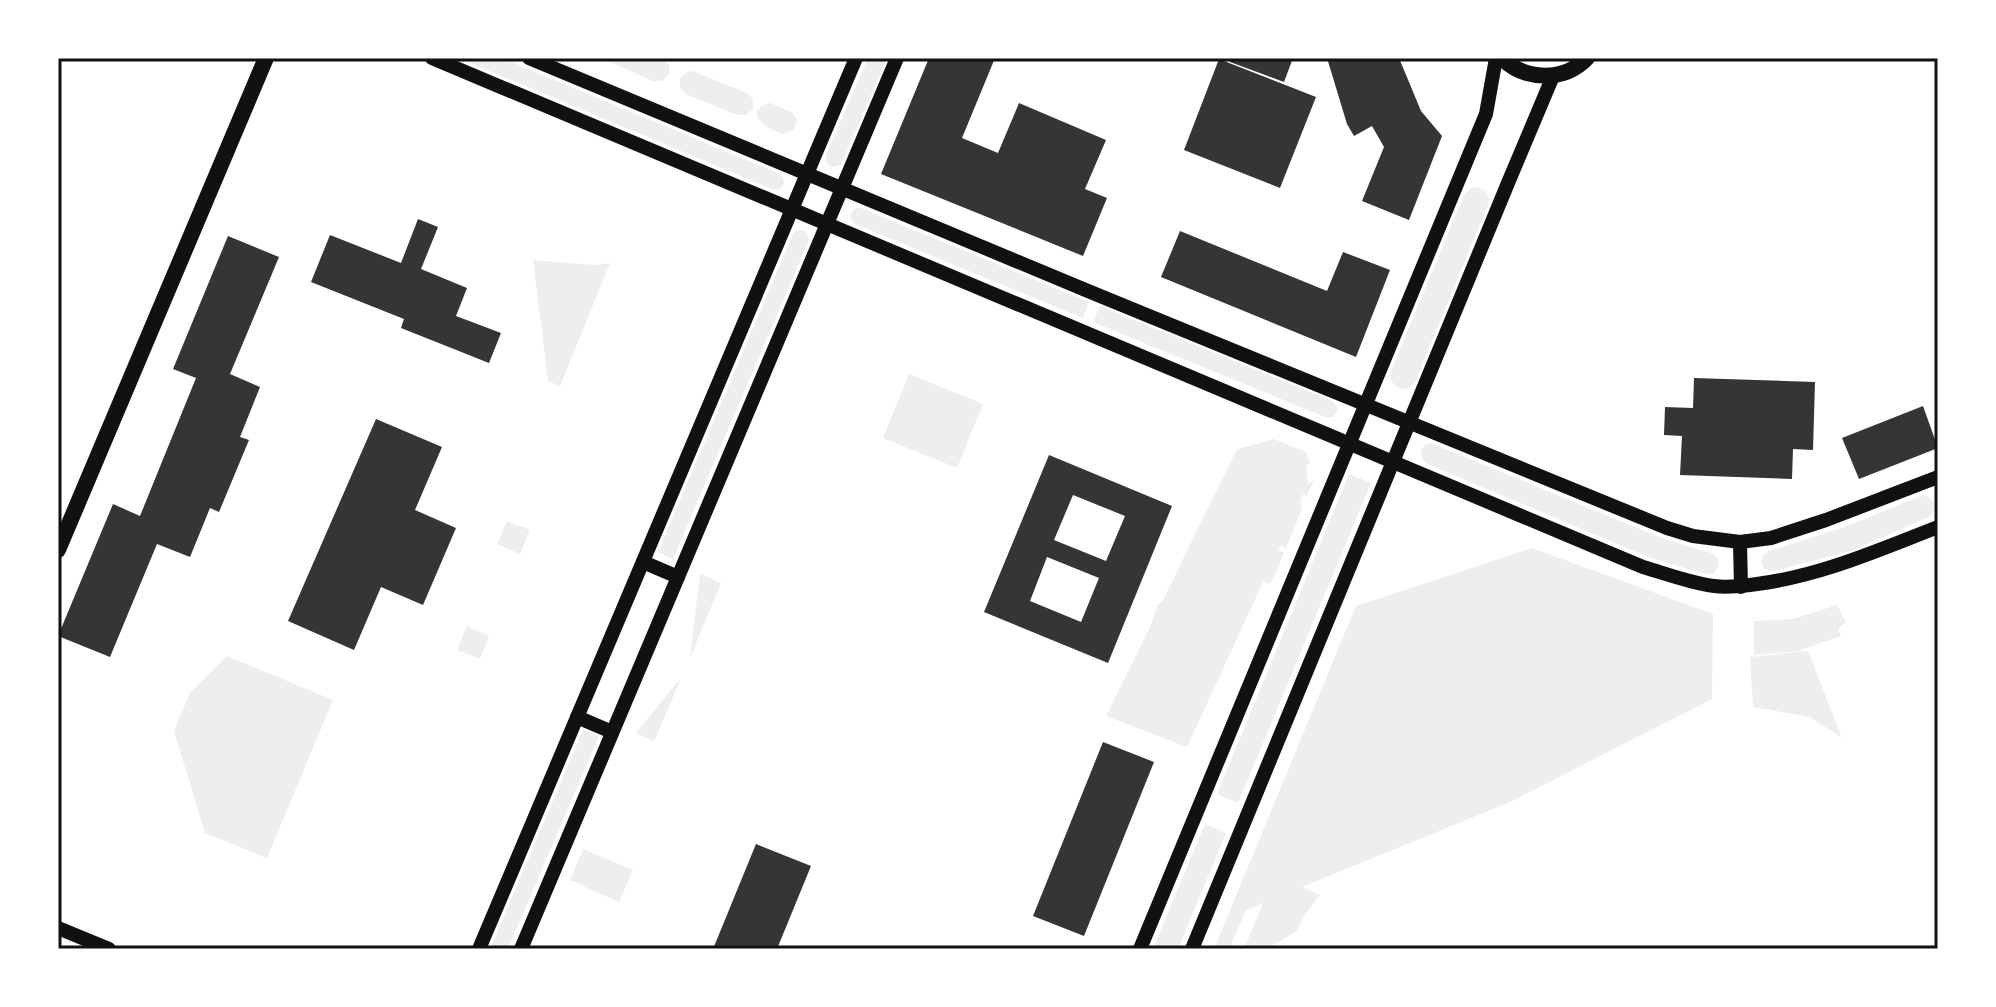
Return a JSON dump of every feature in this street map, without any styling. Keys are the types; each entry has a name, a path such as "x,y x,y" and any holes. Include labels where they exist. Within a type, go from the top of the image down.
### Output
{"main road":[{"path":"58,550 266,58"},
{"path":"1502,58 1522,72 1537,76 1570,71 1587,58"}],"street":[{"path":"432,58 1643,567 1716,587 1741,587 1781,581 1851,561 1938,527"},
{"path":"529,58 1088,291 1693,536 1740,542 1771,538 1938,477"},
{"path":"479,949 856,58"},
{"path":"521,949 897,58"},
{"path":"1140,949 1486,114 1496,58"},
{"path":"1192,949 1553,76"},
{"path":"1740,542 1741,587"},
{"path":"643,562 678,577"},
{"path":"577,717 612,732"},
{"path":"58,928 109,949"}],"shaded area":[{"path":"458,58 502,58 778,173 783,177 784,184 779,189 772,189"},
{"path":"601,58 662,58 669,65 669,74 662,81 653,81"},
{"path":"868,58 887,58 841,165 831,167 826,162 826,155"},
{"path":"692,71 747,93 753,99 753,109 746,115 737,115 686,94 680,88 680,78"},
{"path":"770,103 793,113 797,121 793,130 784,134 760,121 757,112"},
{"path":"1476,187 1486,191 1488,205 1415,382 1408,389 1398,388 1391,381 1391,371 1464,195"},
{"path":"856,208 1089,302 1083,318 855,224 851,216"},
{"path":"798,230 806,231 809,240 673,559 658,552 793,234"},
{"path":"533,260 595,265 610,263 560,386 548,381"},
{"path":"1100,306 1332,401 1337,406 1337,412 1333,417 1325,417 1093,322"},
{"path":"909,374 983,404 957,468 883,438"},
{"path":"1274,439 1306,452 1310,464 1306,464 1308,485 1314,480 1306,498 1304,493 1300,501 1302,509 1286,548 1280,546 1278,550 1284,553 1272,581 1266,584 1264,580 1187,747 1106,716 1151,625 1158,604 1162,602 1237,449"},
{"path":"1431,443 1664,539 1711,553 1718,558 1719,566 1714,573 1705,574 1648,557 1428,464 1422,458 1422,451 1424,446"},
{"path":"1349,474 1371,483 1238,803 1217,794"},
{"path":"1923,495 1933,503 1931,516 1854,550 1774,571 1765,569 1761,563 1763,555 1769,551 1845,527"},
{"path":"507,521 530,530 520,554 497,544"},
{"path":"1532,548 1713,614 1712,699 1510,802 1302,887 1320,895 1305,914 1297,931 1266,949 1244,949 1263,903 1246,910 1229,949 1214,949 1356,606"},
{"path":"700,574 721,583 690,658"},
{"path":"1837,605 1846,622 1838,629 1841,636 1798,651 1754,655 1754,621 1793,619"},
{"path":"467,626 489,636 480,659 457,650"},
{"path":"1808,651 1842,738 1810,717 1753,707 1750,657"},
{"path":"227,656 333,700 267,858 205,833 174,731 190,693"},
{"path":"681,678 654,742 636,733"},
{"path":"583,730 599,736 508,949 490,949"},
{"path":"1205,824 1226,833 1178,949 1153,949"},
{"path":"583,849 633,870 619,902 570,880"}],"building":[{"path":"929,58 995,58 962,138 998,153 1019,103 1106,140 1085,189 1107,198 1083,256 881,174"},
{"path":"1231,58 1293,58 1284,82 1230,62"},
{"path":"1327,58 1399,58 1421,111 1442,136 1409,220 1362,201 1384,147 1372,126 1354,136 1347,124"},
{"path":"1219,59 1316,97 1280,188 1184,150"},
{"path":"418,219 438,227 421,269 467,288 456,316 501,333 489,363 401,328 404,319 311,282 330,235 401,263"},
{"path":"1180,231 1327,291 1343,252 1390,270 1356,357 1161,277"},
{"path":"228,236 279,257 230,374 260,387 240,437 249,440 219,512 210,508 190,557 157,544 110,657 58,636 113,504 140,516 196,378 173,369"},
{"path":"1694,378 1815,382 1813,450 1793,449 1792,479 1680,475 1682,436 1664,435 1665,407 1693,408"},
{"path":"1923,406 1938,448 1859,479 1842,438"},
{"path":"376,419 442,447 415,510 456,528 423,605 381,587 354,650 288,621"},
{"path":"1049,455 1172,506 1108,663 984,612","holes":["1073,495 1125,516 1106,561 1054,540","1047,557 1099,578 1081,622 1030,601"]},
{"path":"1103,742 1154,762 1084,936 1033,916"},
{"path":"756,844 811,866 777,949 713,949"}]}
